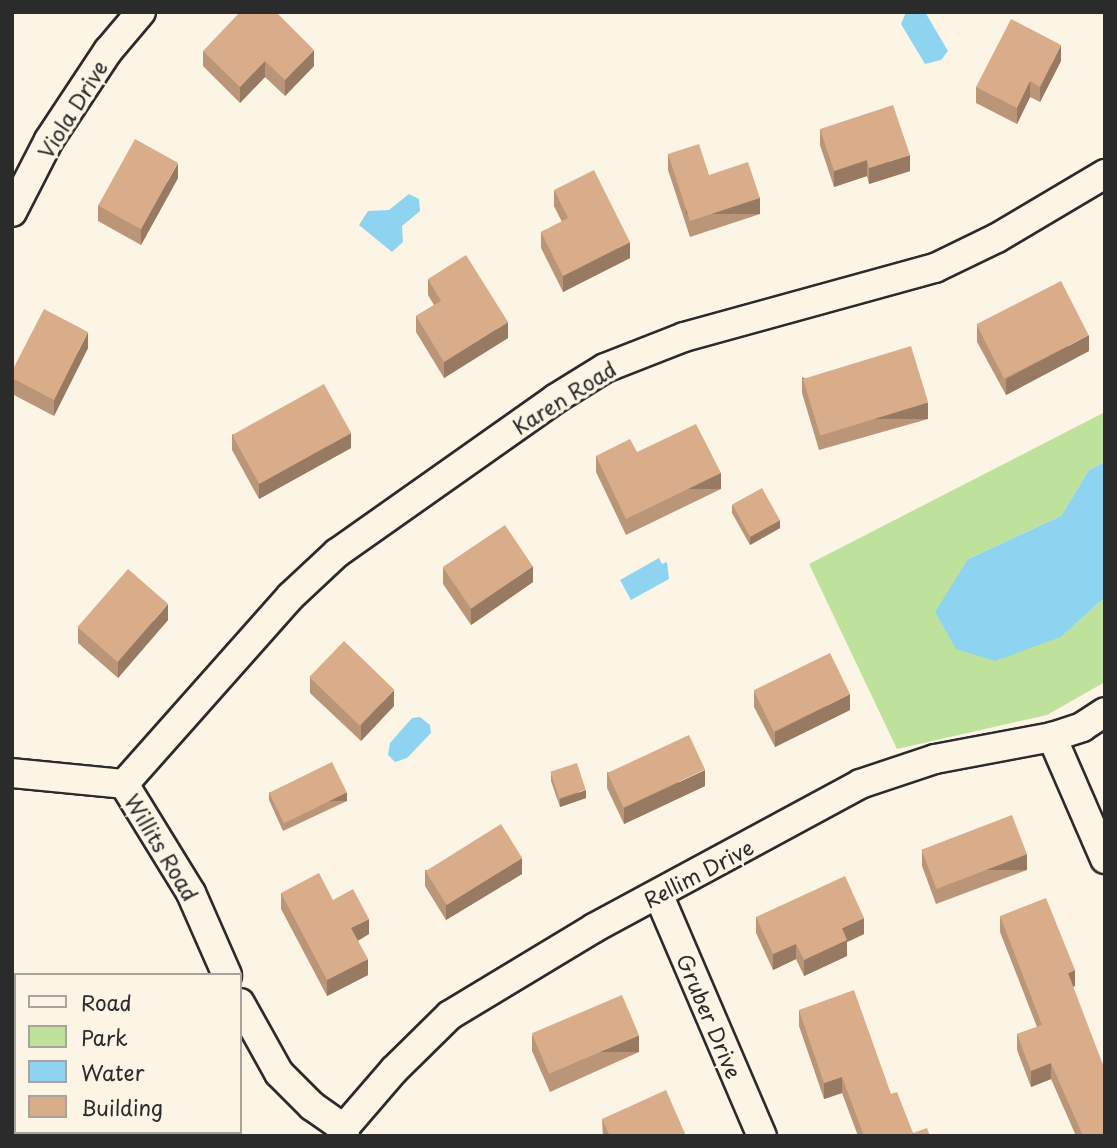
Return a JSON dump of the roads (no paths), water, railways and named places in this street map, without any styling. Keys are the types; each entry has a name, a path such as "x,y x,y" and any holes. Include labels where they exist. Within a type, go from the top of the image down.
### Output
{"street":[{"name":"Viola Drive","path":"12,212 49,140 108,51 141,12"},
{"name":"Karen Road","path":"124,784 291,596 337,553 555,399 605,368 684,337 935,268 997,238 1105,174"},
{"name":"Rellim Drive","path":"345,1132 394,1070 473,998 860,784 935,759 1052,737 1082,727 1105,712"},
{"path":"1052,737 1105,859"},
{"name":"Willits Road","path":"12,774 124,784 191,893 226,973"},
{"name":"Gruber Drive","path":"659,896 762,1136"},
{"path":"242,1007 279,1073 312,1106 345,1132"}],"water":[{"path":"906,12 925,12 948,51 941,60 925,64 901,24"},
{"path":"409,194 419,199 420,211 402,226 403,242 392,252 359,225 368,211 389,210"},
{"path":"1105,462 1105,597 1061,637 995,661 956,649 935,612 968,559 1061,516 1089,470"},
{"path":"659,558 662,564 667,562 669,579 631,600 620,580"},
{"path":"420,717 430,725 431,733 407,758 395,762 388,755 390,743 412,718"}]}
